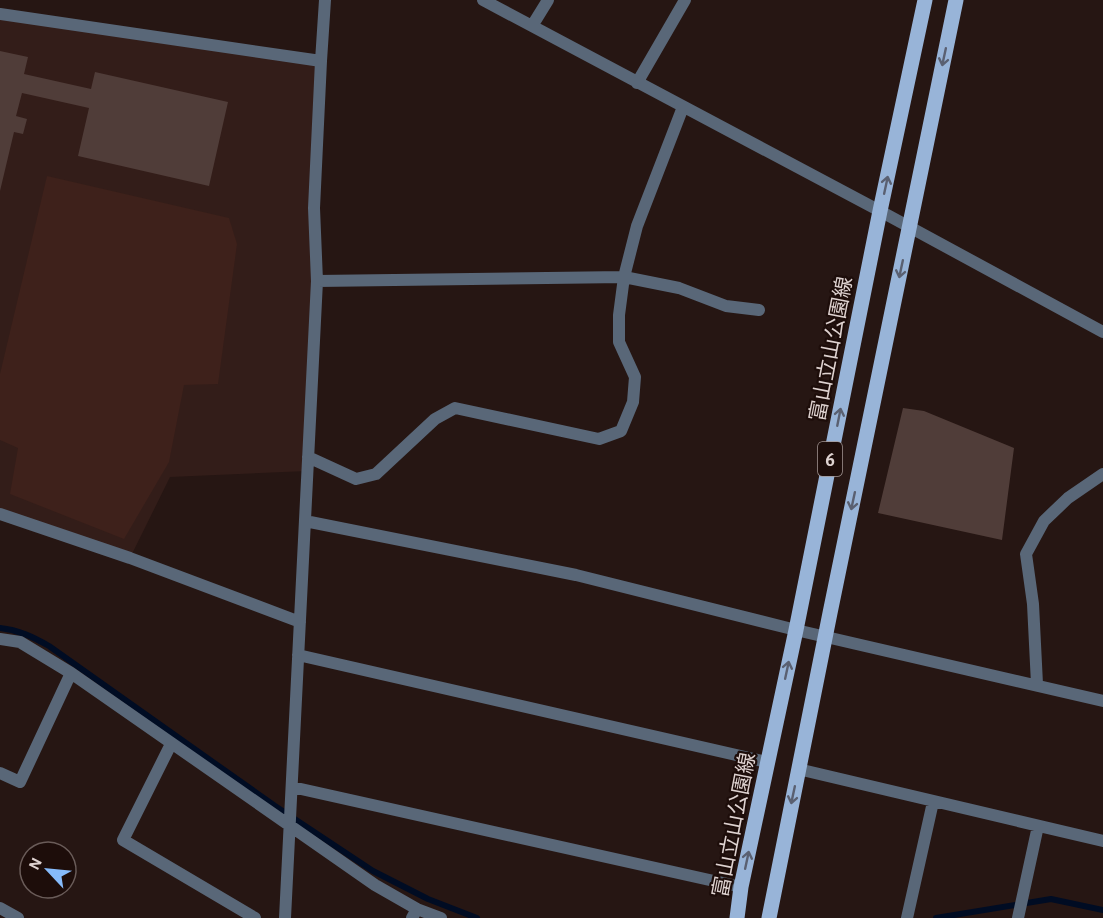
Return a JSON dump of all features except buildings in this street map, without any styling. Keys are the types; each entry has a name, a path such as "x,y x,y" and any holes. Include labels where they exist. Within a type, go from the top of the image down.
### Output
{"main road":[{"name":"富山立山公園線","path":"737,918 741,887 925,0"},
{"name":"6","path":"769,918 956,0"}],"street":[{"path":"285,918 317,281 314,208 325,0"},
{"path":"483,0 1103,332"},
{"path":"532,26 548,0"},
{"path":"637,83 685,0"},
{"path":"0,14 321,61"},
{"path":"308,457 356,479 376,474 435,419 455,408 599,439 621,431 633,402 635,377 619,342 618,315 624,277 637,226 683,107"},
{"path":"317,281 624,277 679,288 726,306 759,310"},
{"path":"1037,684 1033,604 1026,554 1044,521 1068,498 1103,474"},
{"path":"0,514 130,558 300,622"},
{"path":"305,521 576,576 796,630 1103,700"},
{"path":"0,639 20,642 71,673 415,913 441,918"},
{"path":"298,655 767,762"},
{"path":"0,773 20,782 71,673"},
{"path":"171,744 123,840 255,918"},
{"path":"798,769 1103,841"},
{"path":"292,787 741,887"},
{"path":"907,918 933,802"},
{"path":"1018,918 1038,826"},
{"path":"0,908 18,918"}],"shaded area":[{"path":"0,14 321,61 307,471 170,477 130,558 0,514"},
{"path":"47,176 229,218 237,244 218,384 184,385 169,462 124,539 10,494 18,448 0,440 0,374"}],"waterway":[{"path":"0,628 26,634 49,646 275,806 373,871 428,899 477,918"},
{"path":"936,918 1051,899 1103,910"}]}
